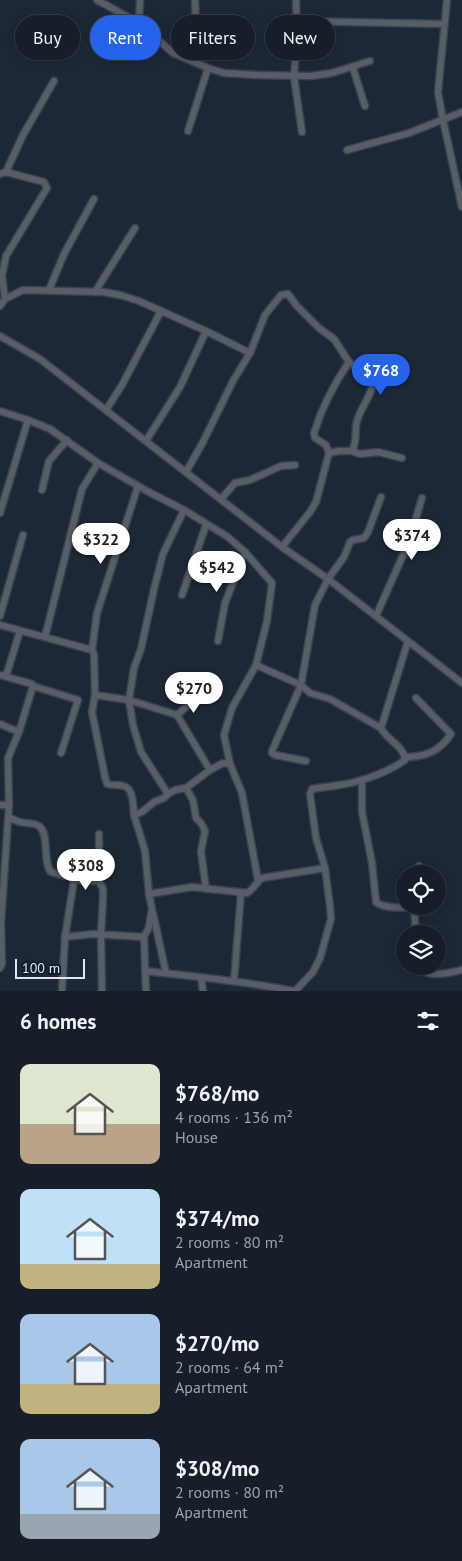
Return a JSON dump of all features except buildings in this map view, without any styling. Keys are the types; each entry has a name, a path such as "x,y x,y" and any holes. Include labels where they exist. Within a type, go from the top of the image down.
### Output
{"street":[{"path":"97,0 123,15"},
{"path":"139,15 140,0"},
{"path":"194,62 196,0"},
{"path":"296,0 296,15"},
{"path":"447,0 438,92 442,120 462,207"},
{"path":"335,22 444,24"},
{"path":"161,43 181,57 208,68 238,74 294,77 332,73 353,68 370,61"},
{"path":"295,60 294,77 302,132"},
{"path":"188,131 208,68"},
{"path":"353,68 365,106"},
{"path":"5,298 2,270 6,256 47,188 44,182 3,173 54,81"},
{"path":"347,150 409,133 462,112"},
{"path":"49,290 64,254 94,199"},
{"path":"95,292 134,228"},
{"path":"0,306 5,298 23,290 95,292 120,295 139,301 250,353"},
{"path":"186,472 204,442 233,381 250,353 265,315 281,295 288,294 319,328 334,339 349,362 373,384"},
{"path":"106,410 122,385 161,311"},
{"path":"146,442 180,387 206,331"},
{"path":"0,339 40,359 282,547 328,579 462,682"},
{"path":"282,547 316,502 329,453 326,445 315,438 314,433 332,387 349,362"},
{"path":"352,451 356,445 356,422 373,384 403,368"},
{"path":"0,411 50,429 98,463 184,510 228,537 245,552 272,583 267,621 256,665 232,708 224,735 230,764 240,786 258,880"},
{"path":"0,513 28,420"},
{"path":"42,490 49,461 67,440"},
{"path":"329,453 339,450 360,454 378,452 402,458"},
{"path":"45,637 70,542 79,498 86,481 98,463"},
{"path":"220,498 235,483 250,480 281,466 295,465"},
{"path":"138,486 97,613 92,650 94,654 95,694 92,712 107,784 128,788 131,793 134,815 145,851 149,894 166,973"},
{"path":"306,762 275,755 272,753 272,750 301,685 315,605 328,579 344,557 350,542 364,538 368,532 381,497"},
{"path":"376,616 408,544 415,533 416,518 422,498"},
{"path":"168,794 142,752 133,725 129,700 134,668 141,649 163,554 184,510"},
{"path":"182,595 206,525"},
{"path":"0,616 23,535"},
{"path":"218,641 225,603 245,552"},
{"path":"0,625 92,650"},
{"path":"20,631 3,675 78,700 61,753"},
{"path":"381,728 408,641"},
{"path":"256,665 301,685 310,693 330,699 381,728 383,733 403,752 405,757"},
{"path":"0,968 2,964 1,923 9,805 8,758 19,732 33,686"},
{"path":"95,694 129,700 177,715 210,770"},
{"path":"177,715 197,697"},
{"path":"405,757 414,757 437,750 452,734 416,698"},
{"path":"0,724 19,732"},
{"path":"145,971 281,987 294,991 313,972 326,941 331,919 325,868 316,838 310,794 312,789 362,780 402,762 405,760 405,757"},
{"path":"134,815 142,812 154,802 175,790 186,788 210,770 224,763 230,764"},
{"path":"362,780 362,812 372,863 376,902 381,906 396,906"},
{"path":"186,788 193,800 196,818 205,831 201,851 206,889"},
{"path":"0,805 9,805"},
{"path":"8,817 21,823 40,826 43,830 48,870 64,876 69,874 74,880 99,881"},
{"path":"99,834 99,881 103,889 102,991"},
{"path":"149,894 192,887 247,893 262,878 325,868"},
{"path":"62,991 65,937 74,880"},
{"path":"234,981 241,893"},
{"path":"146,991 144,937 149,927 152,909"},
{"path":"65,937 102,934 144,937"},
{"path":"446,973 462,970"},
{"path":"201,978 203,991"}]}
